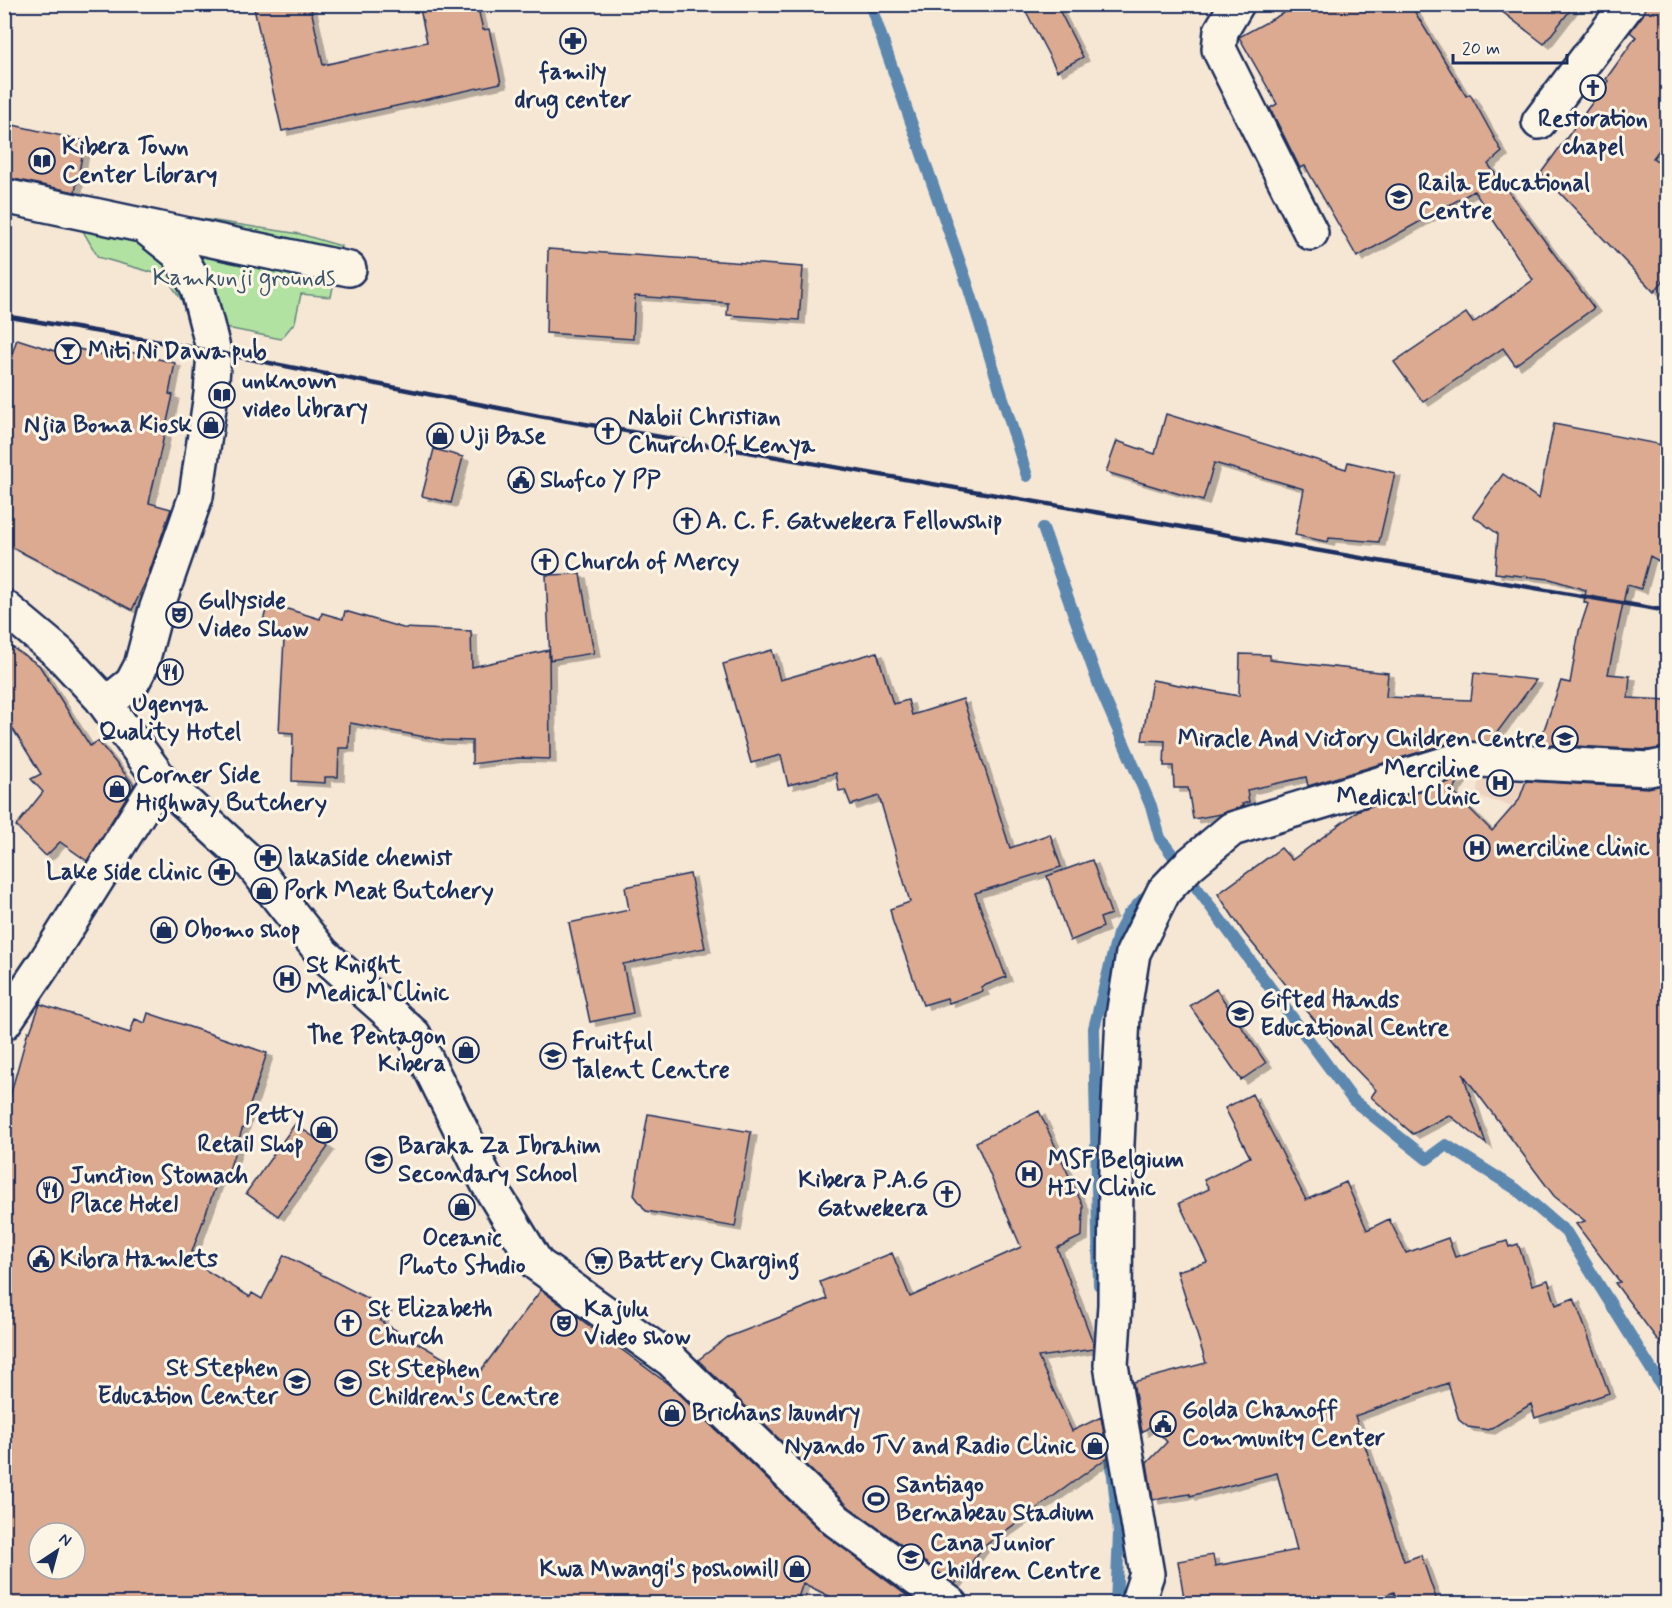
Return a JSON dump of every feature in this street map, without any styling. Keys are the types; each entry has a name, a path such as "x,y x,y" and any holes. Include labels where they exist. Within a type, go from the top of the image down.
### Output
{"street":[{"path":"1237,4 1221,31 1219,49 1311,233"},
{"path":"1539,122 1628,4"},
{"path":"4,196 349,269"},
{"path":"106,704 132,683 141,666 155,613 196,496 211,394 214,352 197,286 178,253 143,225"},
{"path":"4,607 59,653 106,704 160,778 251,863 323,954 414,1035 487,1182 537,1264 671,1360 837,1521 951,1604"},
{"path":"1137,1604 1147,1574 1111,1365 1115,1305 1119,1075 1123,1016 1133,953 1164,891 1189,865 1232,829 1461,759 1649,770 1668,765"},
{"path":"4,1023 44,964 160,778"}],"shaded area":[{"name":"Merciline Medical Clinic","path":"1481,766 1524,774 1522,792 1512,806 1476,796"}],"green space":[{"name":"Kamkunji grounds","path":"64,198 300,234 341,246 331,297 301,294 295,322 281,339 197,322 165,276 98,257"}],"building":[{"path":"253,4 310,4 323,65 427,42 419,4 477,4 483,30 489,29 501,83 282,131"},
{"path":"1022,4 1056,4 1083,57 1057,71"},
{"path":"1300,4 1410,4 1466,96 1470,94 1502,152 1488,164 1594,308 1515,365 1503,348 1423,402 1394,362 1466,313 1473,323 1533,280 1474,191 1357,257 1305,166 1300,168 1270,108 1277,104 1239,37"},
{"path":"1492,4 1575,4 1544,44"},
{"path":"1646,4 1668,4 1668,138 1653,158 1668,169 1668,275 1654,292 1541,173 1608,81 1606,79 1636,37 1630,32 1643,15"},
{"path":"4,123 85,141 75,192 4,177"},
{"path":"548,249 803,267 799,320 727,315 728,303 635,296 633,339 546,333"},
{"path":"17,339 55,351 57,344 100,354 101,349 126,355 126,351 175,363 169,394 173,395 149,503 171,509 147,579 132,610 4,543 4,378"},
{"path":"1166,414 1346,469 1348,462 1395,473 1379,542 1329,538 1328,542 1295,535 1304,489 1214,463 1203,501 1106,472 1117,441 1155,454"},
{"path":"1554,424 1668,446 1668,545 1659,561 1650,556 1641,589 1627,585 1608,674 1630,676 1628,698 1668,700 1668,747 1648,750 1539,744 1561,681 1570,683 1579,631 1588,604 1584,602 1586,590 1550,579 1495,573 1498,534 1473,516 1503,474 1539,499"},
{"path":"434,449 463,457 451,503 422,496"},
{"path":"580,574 594,653 550,660 546,575"},
{"path":"268,603 320,619 322,613 343,619 345,611 403,628 471,631 472,667 549,650 550,759 517,758 472,764 472,741 441,740 350,723 349,748 339,748 338,777 325,777 325,783 292,781 293,733 279,732 284,639 260,632"},
{"path":"4,642 39,665 90,746 98,741 134,785 87,861 60,842 46,856 16,826 43,792 31,779 41,774 4,715"},
{"path":"772,650 780,680 877,652 893,704 908,700 912,715 963,699 1010,848 1050,834 1061,867 975,893 1006,977 981,987 983,991 949,1003 947,998 923,1005 890,909 910,902 879,796 851,805 845,790 839,791 836,773 788,785 781,755 751,763 723,664"},
{"path":"1240,654 1270,655 1270,660 1388,673 1386,697 1471,700 1474,673 1536,680 1490,742 1456,741 1308,786 1306,777 1247,790 1249,802 1242,804 1244,806 1221,814 1193,819 1188,788 1174,788 1173,766 1164,766 1165,741 1142,740 1152,680 1239,696"},
{"path":"1461,778 1452,791 1492,831 1519,800 1526,781 1648,788 1668,784 1668,824 1661,845 1668,845 1668,1354 1615,1283 1620,1282 1576,1224 1585,1221 1554,1196 1463,1074 1486,1144 1449,1115 1413,1134 1371,1097 1376,1090 1346,1059 1244,933 1218,894 1281,848 1292,860 1359,810"},
{"path":"1092,860 1111,914 1100,918 1103,927 1070,941 1047,876"},
{"path":"690,874 705,948 623,964 633,1013 590,1022 569,923 629,910 625,887"},
{"path":"1216,989 1266,1063 1241,1080 1190,1006"},
{"path":"40,1004 130,1033 135,1019 145,1023 148,1013 267,1053 226,1179 220,1174 189,1260 250,1297 252,1293 262,1299 284,1255 386,1308 380,1321 476,1377 541,1290 668,1384 824,1534 918,1604 845,1604 803,1583 796,1604 4,1604 4,1118 28,1031 30,1032"},
{"path":"1252,1094 1306,1200 1346,1182 1367,1230 1389,1219 1406,1253 1448,1238 1455,1257 1507,1241 1509,1247 1518,1244 1532,1285 1548,1280 1556,1305 1574,1298 1609,1393 1535,1418 1531,1404 1489,1430 1468,1427 1459,1420 1448,1383 1355,1416 1404,1561 1421,1555 1438,1604 1398,1604 1394,1592 1362,1604 1185,1604 1178,1561 1213,1555 1215,1566 1297,1550 1277,1473 1190,1496 1190,1494 1153,1500 1147,1463 1167,1442 1152,1425 1142,1432 1133,1382 1206,1363 1177,1271 1207,1262 1179,1203 1209,1189 1204,1180 1250,1157 1225,1108"},
{"path":"1039,1111 1083,1206 1082,1236 1057,1248 1094,1345 1093,1349 1038,1357 1072,1431 1101,1417 1108,1457 983,1547 955,1584 849,1507 698,1360 728,1337 827,1299 820,1282 892,1253 910,1297 1021,1247 976,1142"},
{"path":"648,1114 751,1132 735,1227 646,1211 634,1195"},
{"path":"295,1124 328,1147 278,1216 246,1193"}],"waterway":[{"path":"870,4 968,286 1027,476"},
{"path":"1043,528 1100,688 1151,806 1160,838 1353,1100 1427,1159 1446,1145 1516,1189 1566,1232 1668,1396"},
{"path":"1099,1285 1094,1028 1118,934 1128,915 1149,893"},
{"path":"1111,1457 1119,1533 1116,1604"}],"railway":[{"path":"4,316 184,346 539,416 1668,611"}],"place":[{"name":"family drug center","path":"573,41"},
{"name":"Restoration chapel","path":"1593,88"},
{"name":"Kibera Town Center Library","path":"42,161"},
{"name":"Raila Educational Centre","path":"1399,197"},
{"name":"Miti Ni Dawa pub","path":"68,351"},
{"name":"unknown video library","path":"222,395"},
{"name":"Njia Boma Kiosk","path":"211,425"},
{"name":"Nabii Christian Church Of Kenya","path":"608,431"},
{"name":"Uji Base","path":"440,436"},
{"name":"Shofco Y PP","path":"521,480"},
{"name":"A. C. F. Gatwekera Fellowship","path":"687,521"},
{"name":"Church of Mercy","path":"545,562"},
{"name":"Gullyside Video Show","path":"179,615"},
{"name":"Ugenya Quality Hotel","path":"170,672"},
{"name":"Miracle And Victory Children Centre","path":"1565,739"},
{"name":"Merciline Medical Clinic","path":"1500,783"},
{"name":"Corner Side Highway Butchery","path":"117,789"},
{"name":"merciline clinic","path":"1477,848"},
{"name":"lakaside chemist","path":"268,858"},
{"name":"Lake side clinic","path":"222,872"},
{"name":"Pork Meat Butchery","path":"264,891"},
{"name":"Obomo shop","path":"164,930"},
{"name":"St Knight Medical Clinic","path":"287,979"},
{"name":"Gifted Hands Educational Centre","path":"1240,1014"},
{"name":"The Pentagon Kibera","path":"466,1050"},
{"name":"Fruitful Talent Centre","path":"553,1056"},
{"name":"Petty Retail Shop","path":"324,1130"},
{"name":"Baraka Za Ibrahim Secondary School","path":"379,1160"},
{"name":"MSF Belgium HIV Clinic","path":"1029,1174"},
{"name":"Junction Stomach Place Hotel","path":"50,1190"},
{"name":"Kibera P.A.G Gatwekera","path":"947,1194"},
{"name":"Oceanic Photo Studio","path":"462,1207"},
{"name":"Kibra Hamlets","path":"41,1259"},
{"name":"Battery Charging","path":"599,1261"},
{"name":"St Elizabeth Church","path":"348,1323"},
{"name":"Kajulu Video show","path":"564,1323"},
{"name":"St Stephen Education Center","path":"297,1382"},
{"name":"St Stephen Children's Centre","path":"348,1383"},
{"name":"Brichans laundry","path":"672,1413"},
{"name":"Golda Chanoff Community Center","path":"1163,1424"},
{"name":"Nyando TV and Radio Clinic","path":"1095,1446"},
{"name":"Santiago Bernabeau Stadium","path":"876,1499"},
{"name":"Cana Junior Children Centre","path":"911,1557"},
{"name":"Kwa Mwangi's poshomill","path":"797,1569"}]}
